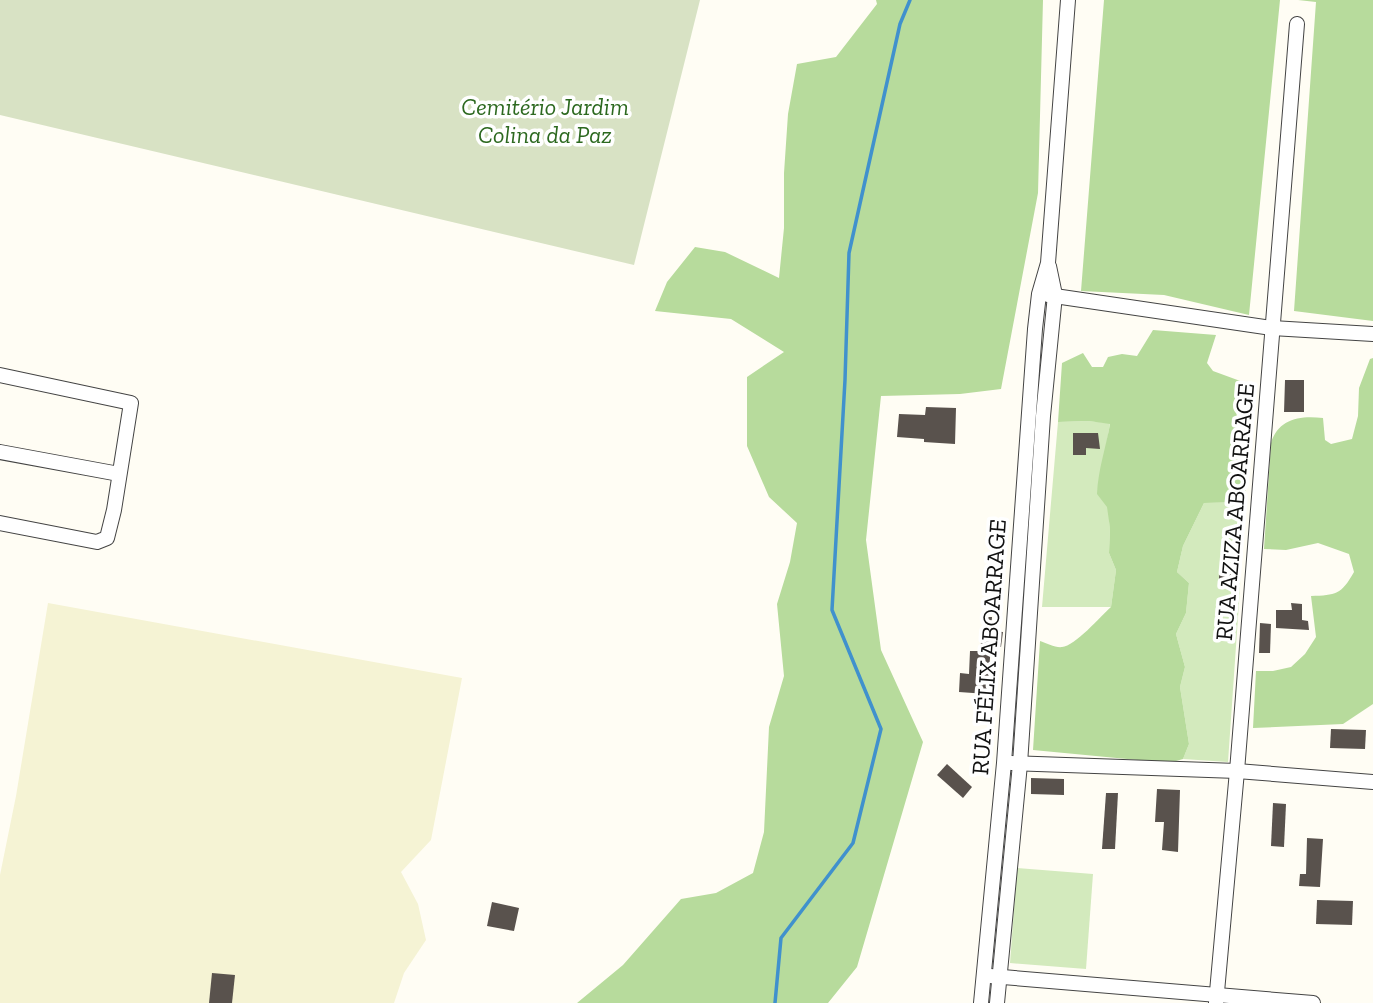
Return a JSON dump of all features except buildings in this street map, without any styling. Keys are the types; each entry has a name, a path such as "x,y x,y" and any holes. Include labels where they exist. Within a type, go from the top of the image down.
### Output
{"street":[{"path":"1048,263 1068,0"},
{"name":"RUA AZIZA ABOARRAGE","path":"1216,999 1297,24"},
{"name":"RUA FÉLIX ABOARRAGE","path":"997,1003 991,976 1004,763 1039,294 1048,263"},
{"name":"RUA FÉLIX ABOARRAGE","path":"981,1003 991,976 1020,764 1042,429 1055,295 1048,263"},
{"path":"1039,294 1272,328 1373,334"},
{"path":"0,375 131,403 107,538 97,542 0,523"},
{"path":"0,452 119,474"},
{"path":"1004,763 1237,771 1373,782"},
{"path":"991,976 1216,999 1313,1003"}],"shaded area":[{"path":"48,603 462,678 431,840 401,872 418,904 426,940 404,973 394,1003 0,1003 0,875"}],"green space":[{"name":"Cemitério Jardim Colina da Paz","path":"0,0 700,0 634,265 0,115"},
{"path":"876,0 1043,0 1038,193 1001,389 960,394 881,396 866,540 881,650 923,742 857,967 828,1003 577,1003 623,965 681,899 716,893 753,873 764,832 769,727 784,676 777,604 790,562 797,523 769,497 747,446 747,377 784,352 731,319 655,311 667,282 695,247 725,252 779,278 784,228 788,114 797,64 836,57 877,4"},
{"path":"1104,0 1280,0 1249,315 1164,295 1081,291"},
{"path":"1298,0 1373,0 1373,321 1294,311 1316,2"},
{"path":"1153,330 1216,335 1207,363 1213,371 1243,382 1249,394 1236,411 1238,423 1249,427 1245,502 1204,503 1183,546 1177,572 1189,583 1186,613 1176,634 1185,667 1180,687 1189,744 1183,759 1169,763 1033,750 1040,641 1062,647 1074,642 1087,630 1111,607 1116,570 1109,553 1107,507 1097,494 1110,424 1089,421 1058,422 1062,363 1083,353 1092,367 1103,367 1108,357 1122,354 1137,356"},
{"path":"1373,358 1373,704 1343,724 1253,728 1256,671 1291,667 1305,654 1316,637 1311,596 1337,592 1354,572 1349,554 1318,543 1286,550 1264,549 1271,443 1284,424 1306,417 1323,418 1325,440 1331,444 1352,439 1358,416 1359,388 1370,359"},
{"path":"1058,422 1110,423 1105,454 1109,553 1116,570 1111,607 1042,607"},
{"path":"1245,502 1228,762 1183,759 1189,744 1180,687 1185,667 1176,634 1186,613 1189,583 1177,572 1183,546 1204,503"},
{"path":"1017,868 1093,874 1086,969 1010,963"}],"waterway":[{"path":"775,1003 781,938 853,843 881,729 832,610 849,253 900,24 910,0"}]}
